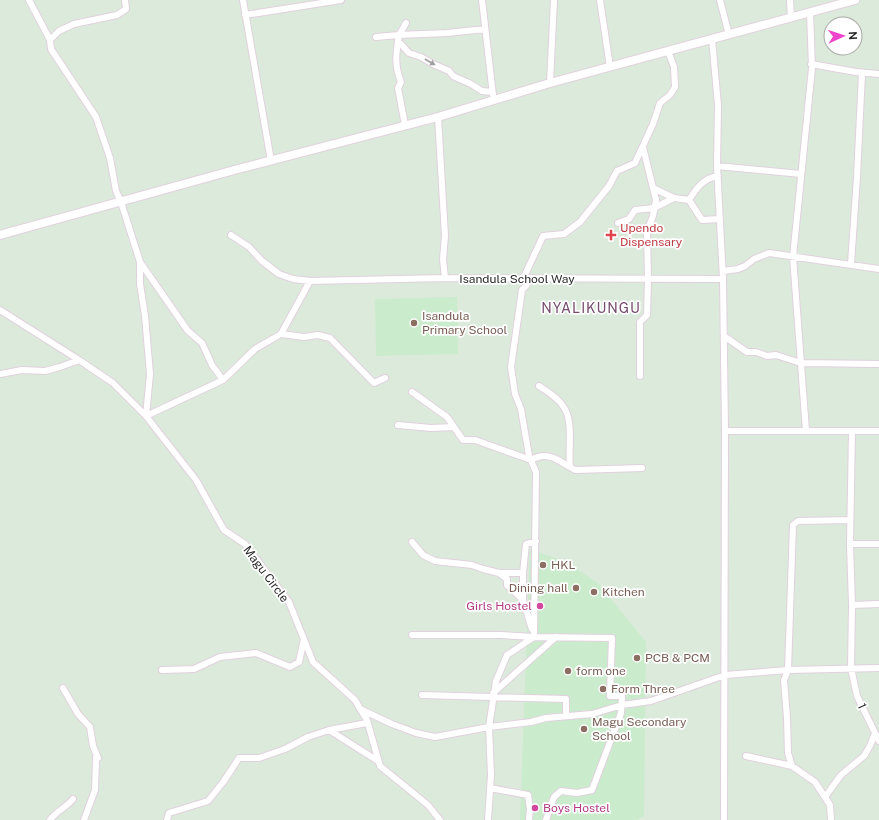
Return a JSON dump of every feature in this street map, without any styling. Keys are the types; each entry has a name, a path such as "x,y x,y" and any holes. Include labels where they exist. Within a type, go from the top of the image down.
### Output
{"main road":[{"path":"0,235 271,160 438,117 493,96 550,83 855,0"}],"street":[{"path":"30,0 50,40 51,48 96,117 110,158 116,191 121,202 140,262 188,332 202,343 212,365 223,380"},
{"path":"50,40 59,32 74,24 118,15 126,9 124,0"},
{"path":"243,0 271,160"},
{"path":"291,0 292,8"},
{"path":"245,15 341,0"},
{"path":"482,0 493,96"},
{"path":"550,83 554,0"},
{"path":"600,0 610,67"},
{"path":"720,0 728,35"},
{"path":"790,0 791,18"},
{"path":"806,431 793,257 811,64 810,12"},
{"path":"405,125 398,88 401,82 397,71 398,38 406,23"},
{"path":"376,37 398,38 485,29"},
{"path":"398,38 409,53 421,57 449,71 453,76 493,96"},
{"path":"712,39 718,105 717,166 723,271 724,336 724,820"},
{"path":"523,279 543,236 564,234 580,222 609,186 617,171 635,164 653,124 660,103 670,95 675,87 674,67 668,51"},
{"path":"811,64 862,73 879,74"},
{"path":"851,264 862,73"},
{"path":"438,117 445,236 443,259 445,278"},
{"path":"640,376 640,322 646,315 648,279 647,231 656,200 643,147"},
{"path":"717,166 801,174"},
{"path":"689,200 699,185 711,177 718,176"},
{"path":"653,188 674,198 689,200 702,220 720,219"},
{"path":"618,223 629,219 635,210 654,208 674,198"},
{"name":"Isandula School Way","path":"231,235 249,247 262,261 280,274 293,279 310,281 445,278 723,279"},
{"path":"723,271 738,269 754,259 769,253 879,269"},
{"path":"140,262 140,284 145,316 150,374 146,416"},
{"path":"532,279 522,290 511,367 515,394 521,410 531,460 536,472 534,637"},
{"path":"146,416 223,380 255,348 281,334 310,281"},
{"name":"Magu Circle","path":"0,310 113,383 146,416 196,480 224,530 245,544 289,602 313,662 355,700 367,723 380,766 428,805 440,820"},
{"path":"281,334 304,337 318,335 330,338 374,384 386,378"},
{"path":"724,336 747,352 756,352 766,356 776,355 801,363 879,364"},
{"path":"0,374 22,370 45,371 60,368 79,360"},
{"path":"539,386 564,406 569,420 570,467"},
{"path":"412,392 447,417 463,440 475,440 531,460 538,456 549,456 575,470 583,471 642,468"},
{"path":"398,425 431,428 454,427"},
{"path":"725,431 879,431"},
{"name":"1","path":"852,431 850,520 852,605 851,668 857,696 879,741"},
{"path":"792,766 788,753 784,680 788,670 793,525 798,521 850,520"},
{"path":"534,637 523,600 523,573 526,544 536,541"},
{"path":"412,542 423,555 435,561 472,565 483,570 499,573 523,573"},
{"path":"850,544 879,544"},
{"path":"499,573 507,579 507,585 523,600"},
{"path":"852,605 879,604"},
{"path":"412,635 501,635 612,638 610,696 622,696 621,713 592,790 577,793 560,791 554,797 546,820"},
{"path":"488,820 491,775 489,727 496,681 507,655 534,637"},
{"path":"493,695 556,637"},
{"path":"162,670 194,669 220,656 256,653 290,667 299,662 304,639"},
{"path":"360,709 416,733 435,737 489,727 531,722 546,718 592,714 622,705 651,701 725,675 788,670 879,668"},
{"path":"63,688 78,714 90,727 93,746 97,758 95,790 84,820"},
{"path":"422,695 493,695 566,700 566,716"},
{"path":"167,820 169,813 208,801 224,781 239,758 259,758 285,749 308,737 329,730 367,723"},
{"path":"329,730 378,761"},
{"path":"826,797 840,775 864,756 875,733"},
{"path":"746,756 792,766 816,782 830,805 831,820"},
{"path":"490,788 528,795 530,809 529,820"},
{"path":"50,820 73,799"}],"shaded area":[{"name":"Isandula Primary School","path":"457,297 458,354 376,356 375,299"},
{"name":"Magu Secondary School","path":"530,549 566,562 598,583 646,642 644,816 637,820 520,820"}],"place":[{"name":"Upendo Dispensary","path":"611,235"},
{"name":"Isandula Primary School","path":"414,323"},
{"name":"HKL","path":"543,565"},
{"name":"Dining hall","path":"576,588"},
{"name":"Kitchen","path":"594,592"},
{"name":"Girls Hostel","path":"540,606"},
{"name":"PCB & PCM","path":"637,658"},
{"name":"form one","path":"568,671"},
{"name":"Form Three","path":"603,689"},
{"name":"Magu Secondary School","path":"584,729"},
{"name":"Boys Hostel","path":"535,808"}],"district":[{"name":"NYALIKUNGU","path":"591,308"}]}
